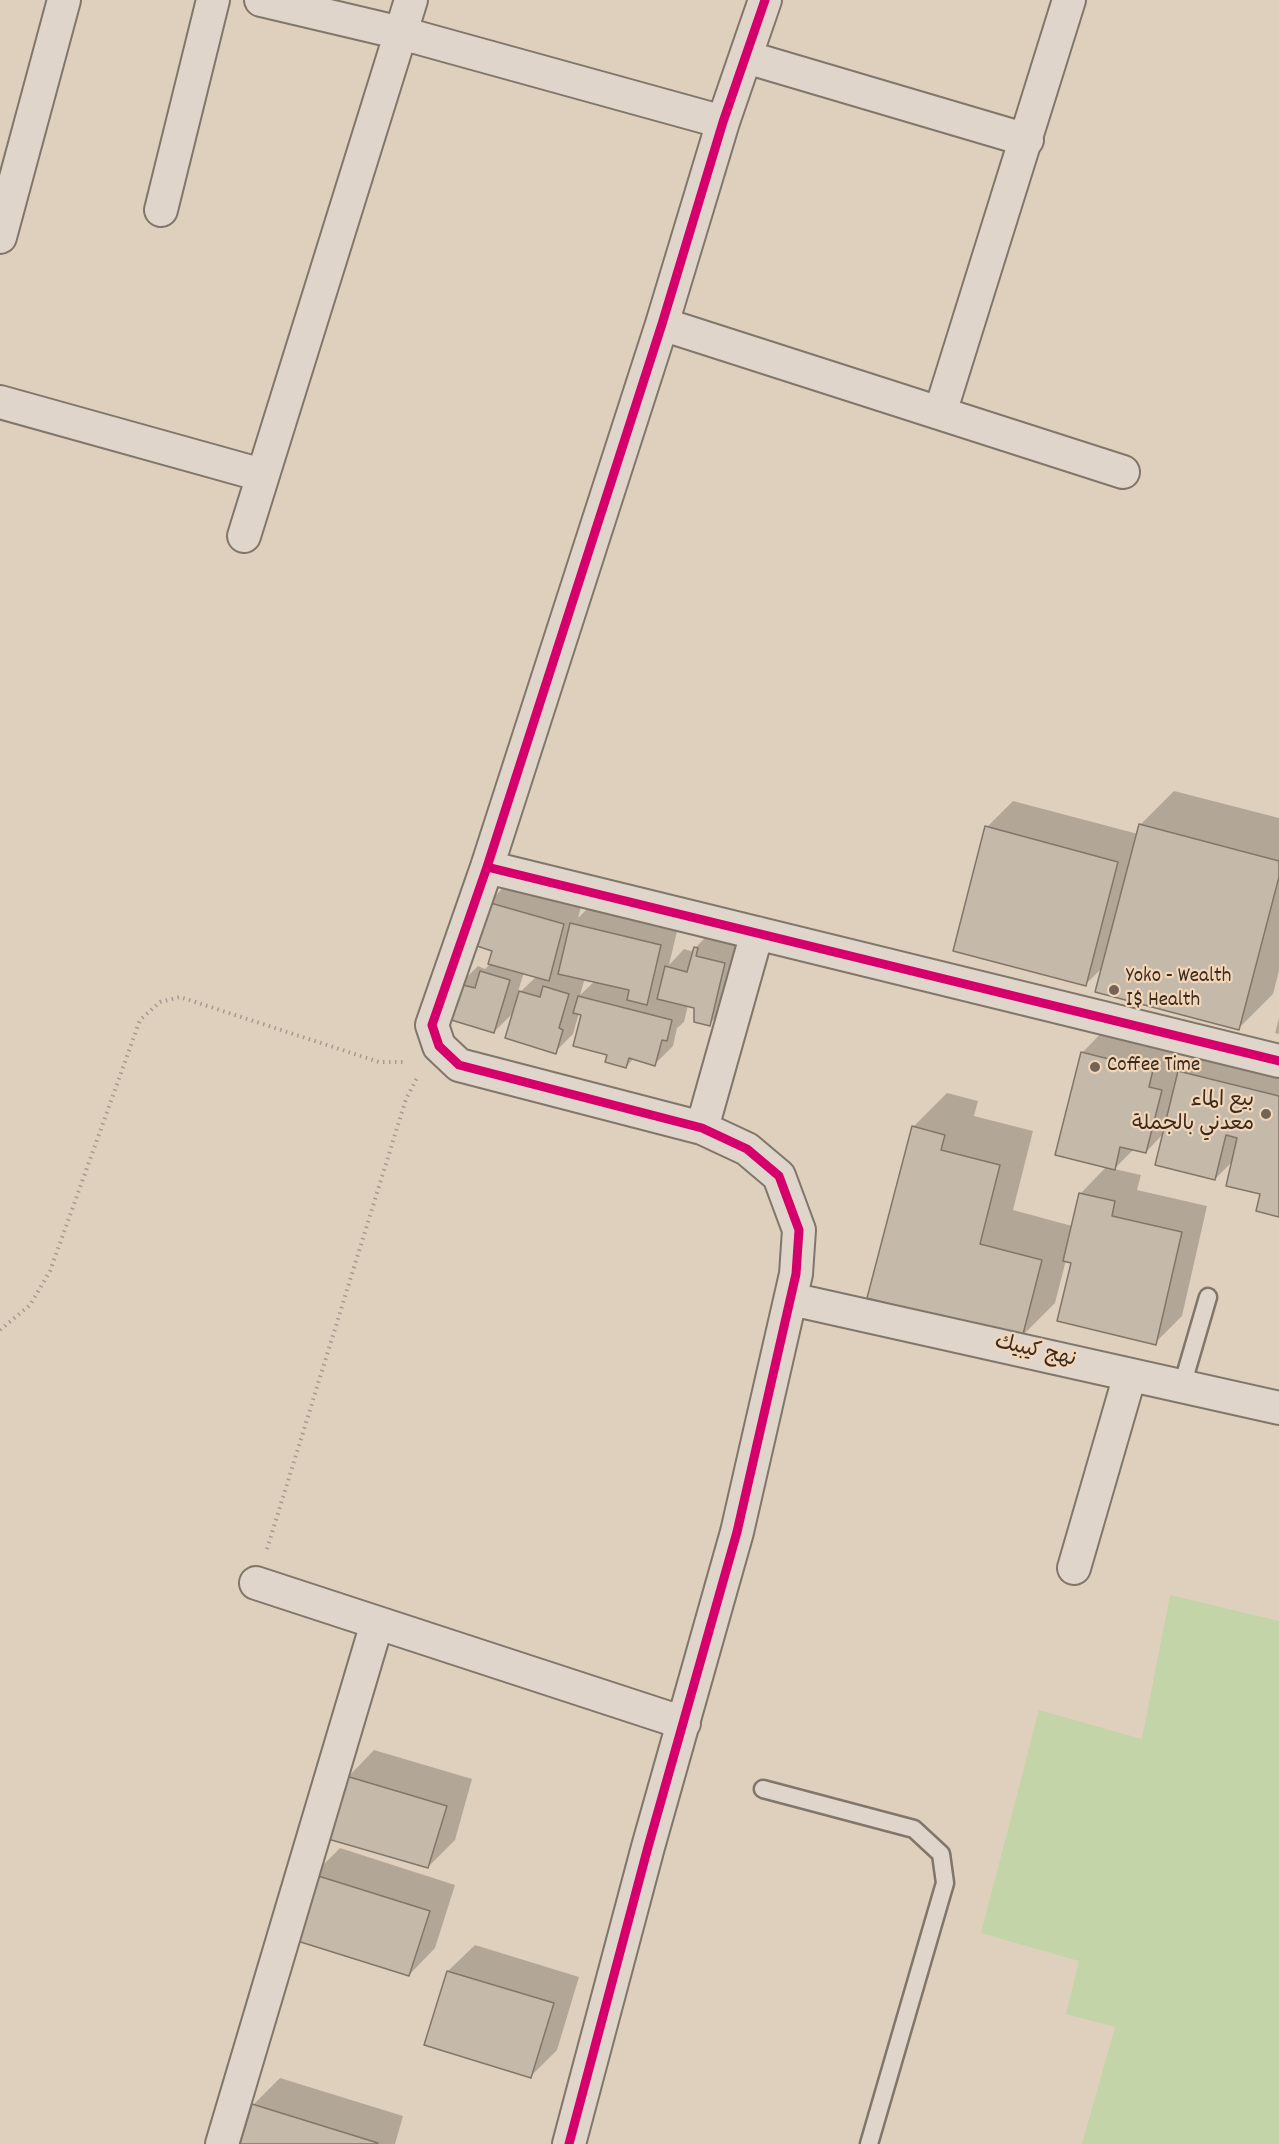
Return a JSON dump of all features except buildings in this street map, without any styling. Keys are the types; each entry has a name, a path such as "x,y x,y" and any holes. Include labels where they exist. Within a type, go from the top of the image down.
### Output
{"street":[{"path":"0,237 64,0"},
{"path":"161,210 213,0"},
{"path":"261,0 401,33 723,122"},
{"path":"244,536 411,0"},
{"path":"569,2144 737,1533 791,1299 796,1274 799,1230 779,1176 747,1149 702,1128 459,1065 441,1047 432,1024 487,867 662,324 723,122 765,0"},
{"path":"940,412 1070,0"},
{"path":"746,57 1027,140"},
{"path":"662,324 1123,472"},
{"path":"0,402 262,475"},
{"path":"487,867 1279,1061"},
{"path":"702,1128 757,933"},
{"name":"نهج كيبيك","path":"791,1299 1279,1408"},
{"path":"1074,1568 1130,1375"},
{"path":"256,1583 684,1723"},
{"path":"222,2144 377,1623"}],"lane":[{"path":"1182,1386 1208,1297"},
{"path":"763,1789 914,1829 941,1854 945,1883 868,2144"}],"path":[{"path":"0,1330 30,1305 50,1271 140,1020 160,1002 180,997 379,1062 413,1062 441,1047"},
{"path":"256,1583 406,1099 419,1074 441,1047"}],"green space":[{"path":"1170,1595 1279,1621 1279,2144 1082,2144 1115,2027 1066,2014 1079,1961 981,1933 1039,1710 1142,1739"}],"cycle path":[{"path":"569,2144 648,1847 737,1532 796,1274 799,1230 779,1176 747,1149 702,1128 459,1065 439,1046 432,1025 487,867 662,324 723,122 765,0"},
{"path":"487,867 1279,1061"}],"place":[{"name":"Yoko - Wealth I$ Health","path":"1114,990"},
{"name":"Coffee Time","path":"1095,1067"},
{"name":"بيع الماء معدني بالجملة","path":"1266,1114"}]}
